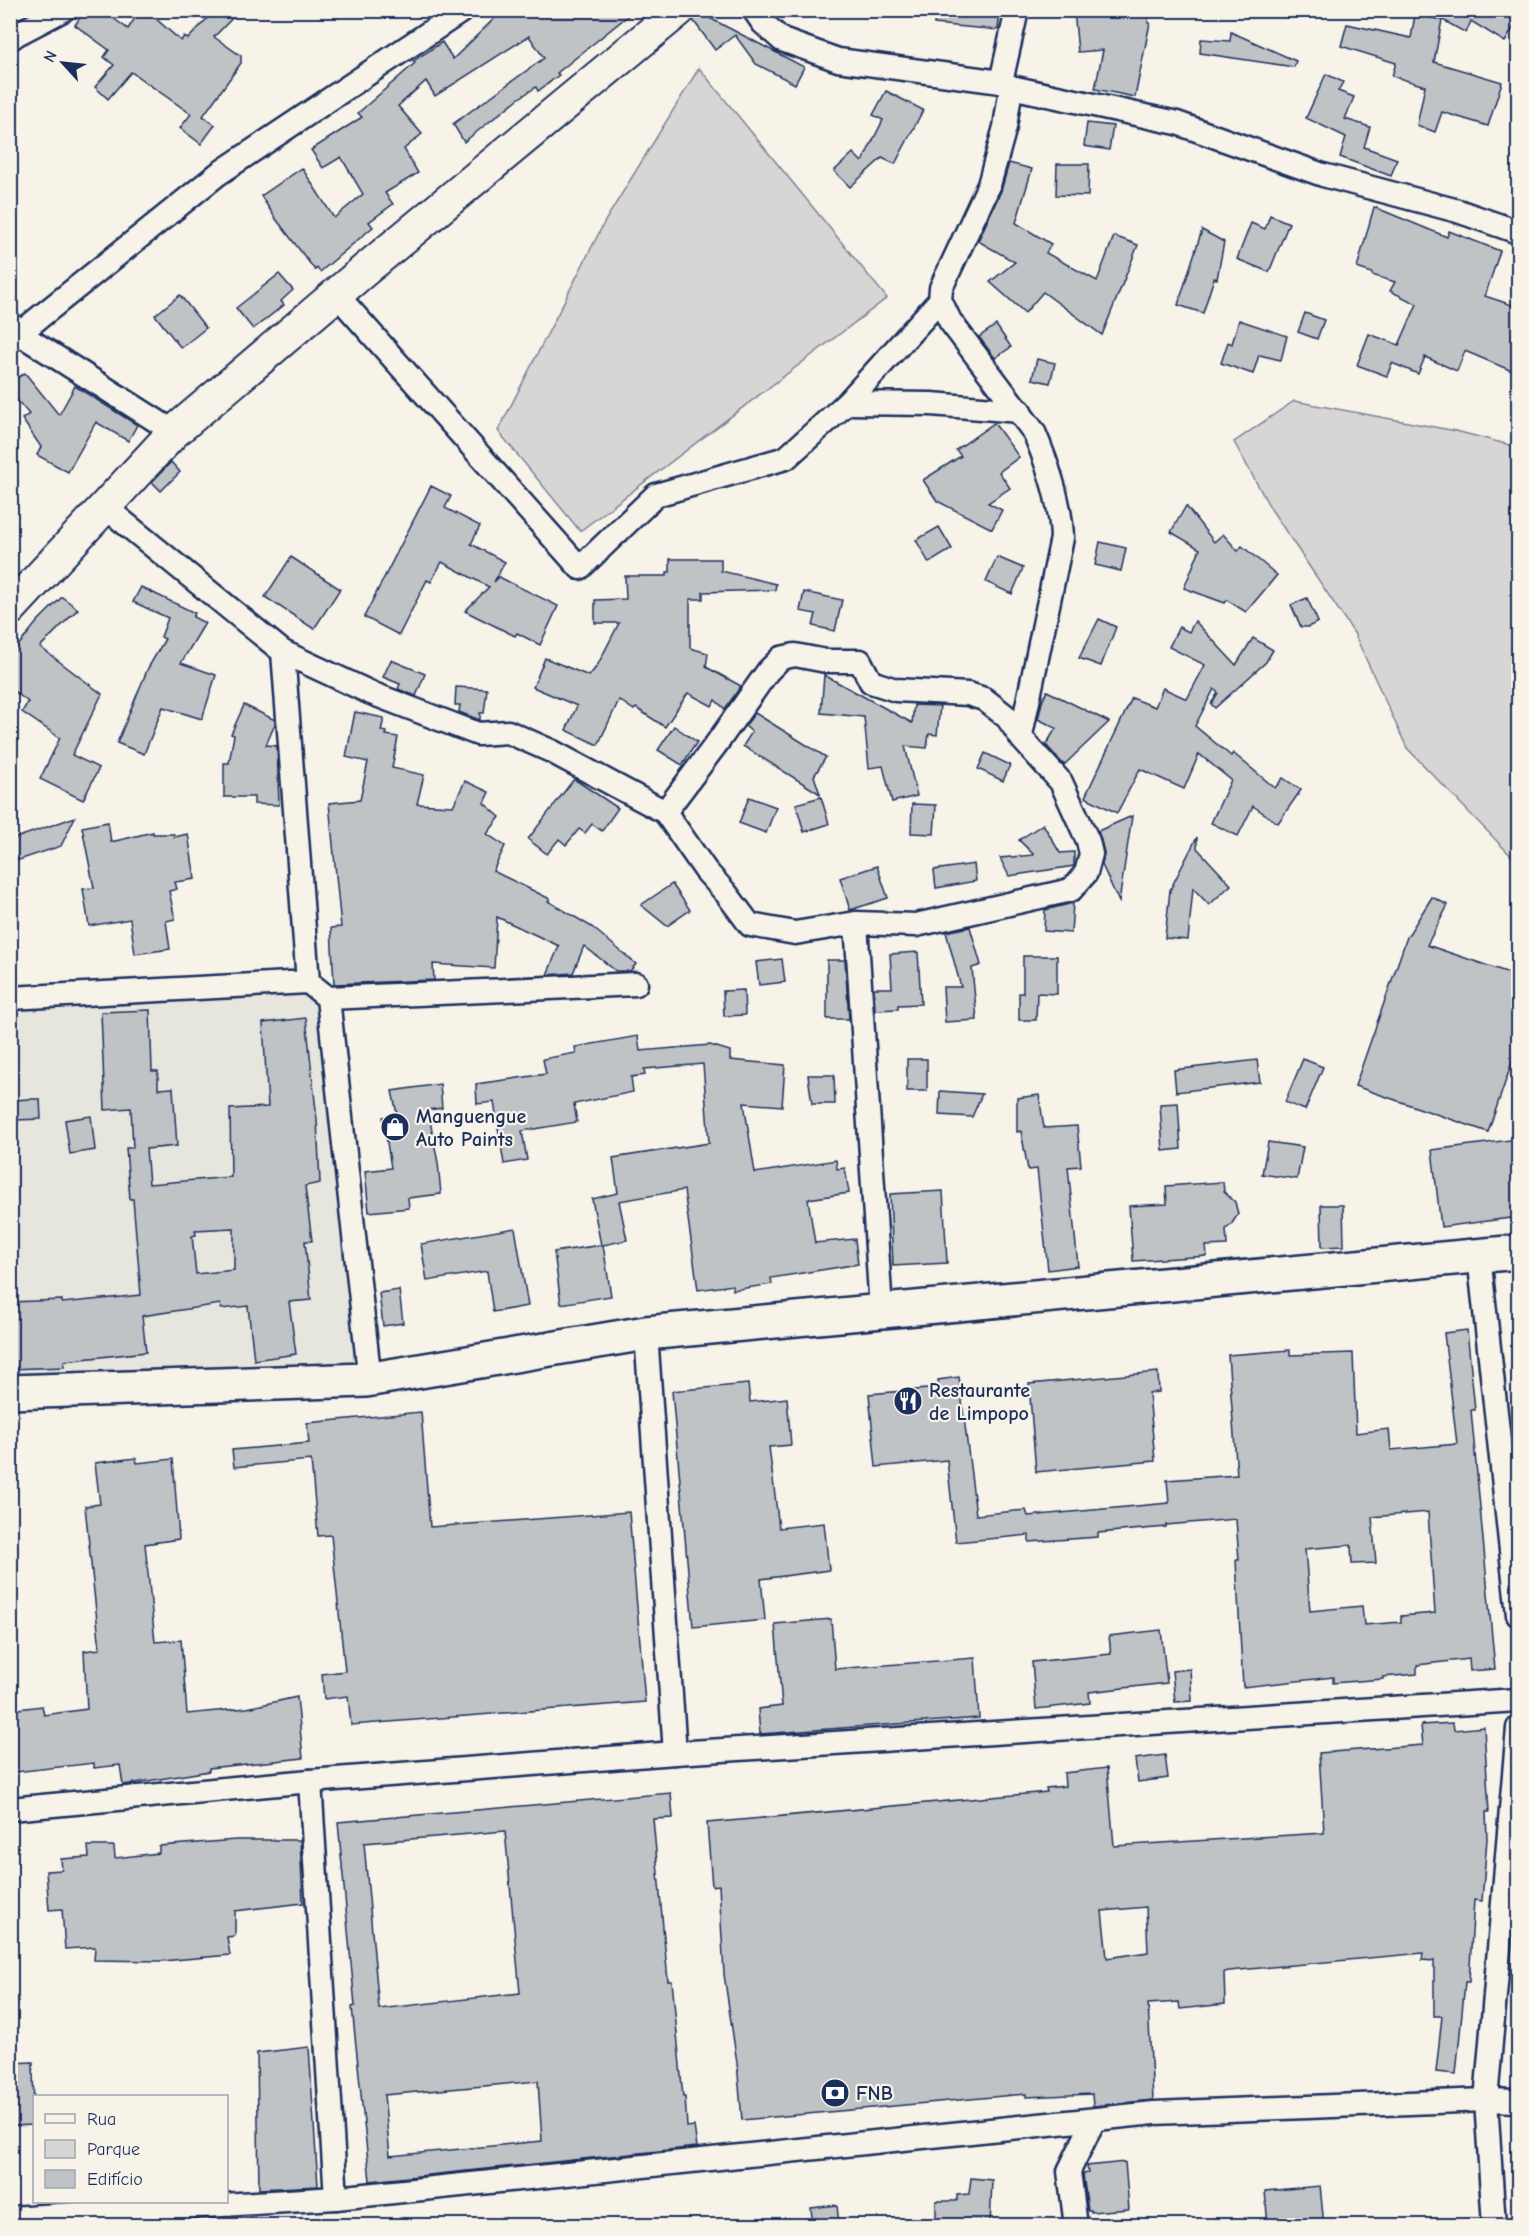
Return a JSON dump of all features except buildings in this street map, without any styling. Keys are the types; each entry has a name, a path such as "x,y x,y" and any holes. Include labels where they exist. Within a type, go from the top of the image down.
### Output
{"highway":[{"path":"10,1392 366,1380 646,1333 1518,1252"}],"street":[{"path":"13,31 63,10"},
{"path":"174,432 14,333 189,195 463,10"},
{"path":"10,609 174,432 366,268 679,10"},
{"path":"754,10 763,23 782,40 838,60 1006,85 1177,123 1323,175 1458,211 1518,232"},
{"path":"1017,10 1006,85 1005,127 989,184 941,288 940,300 950,321 1034,432 1043,452 1062,518 1062,537 1021,735"},
{"path":"337,295 580,568 656,495 786,458 847,403 940,300"},
{"path":"847,403 931,404 1020,411"},
{"path":"105,507 283,652 371,693 478,734 508,732 550,751 664,812 706,871 750,925 795,933 856,923 915,925 1071,890 1086,873 1091,854 1088,841 1061,782 1007,717 984,699 968,694 896,690 871,682 860,661 826,661 795,655 781,658 768,671 664,812"},
{"path":"283,652 308,982"},
{"path":"856,923 881,1310"},
{"path":"10,998 308,982 328,998 636,984"},
{"path":"328,998 369,1373 366,1380"},
{"path":"1479,1256 1518,1615"},
{"path":"646,1333 675,1753"},
{"path":"10,1809 310,1781 675,1753 1518,1700"},
{"path":"1494,2226 1486,2100 1518,1728"},
{"path":"310,1781 336,2198"},
{"path":"10,2218 336,2198 1154,2113 1486,2100 1518,2101"},
{"path":"1076,2226 1069,2171 1094,2121"}],"shaded area":[{"path":"321,992 369,1373 11,1395 11,1004"}],"green space":[{"path":"699,68 887,298 580,531 498,431 605,221"},
{"path":"1294,401 1456,431 1518,447 1518,863 1407,748 1354,633 1271,509 1234,442"}],"place":[{"name":"Manguengue Auto Paints","path":"395,1127"},
{"name":"Restaurante de Limpopo","path":"908,1401"},
{"name":"FNB","path":"835,2093"}]}
